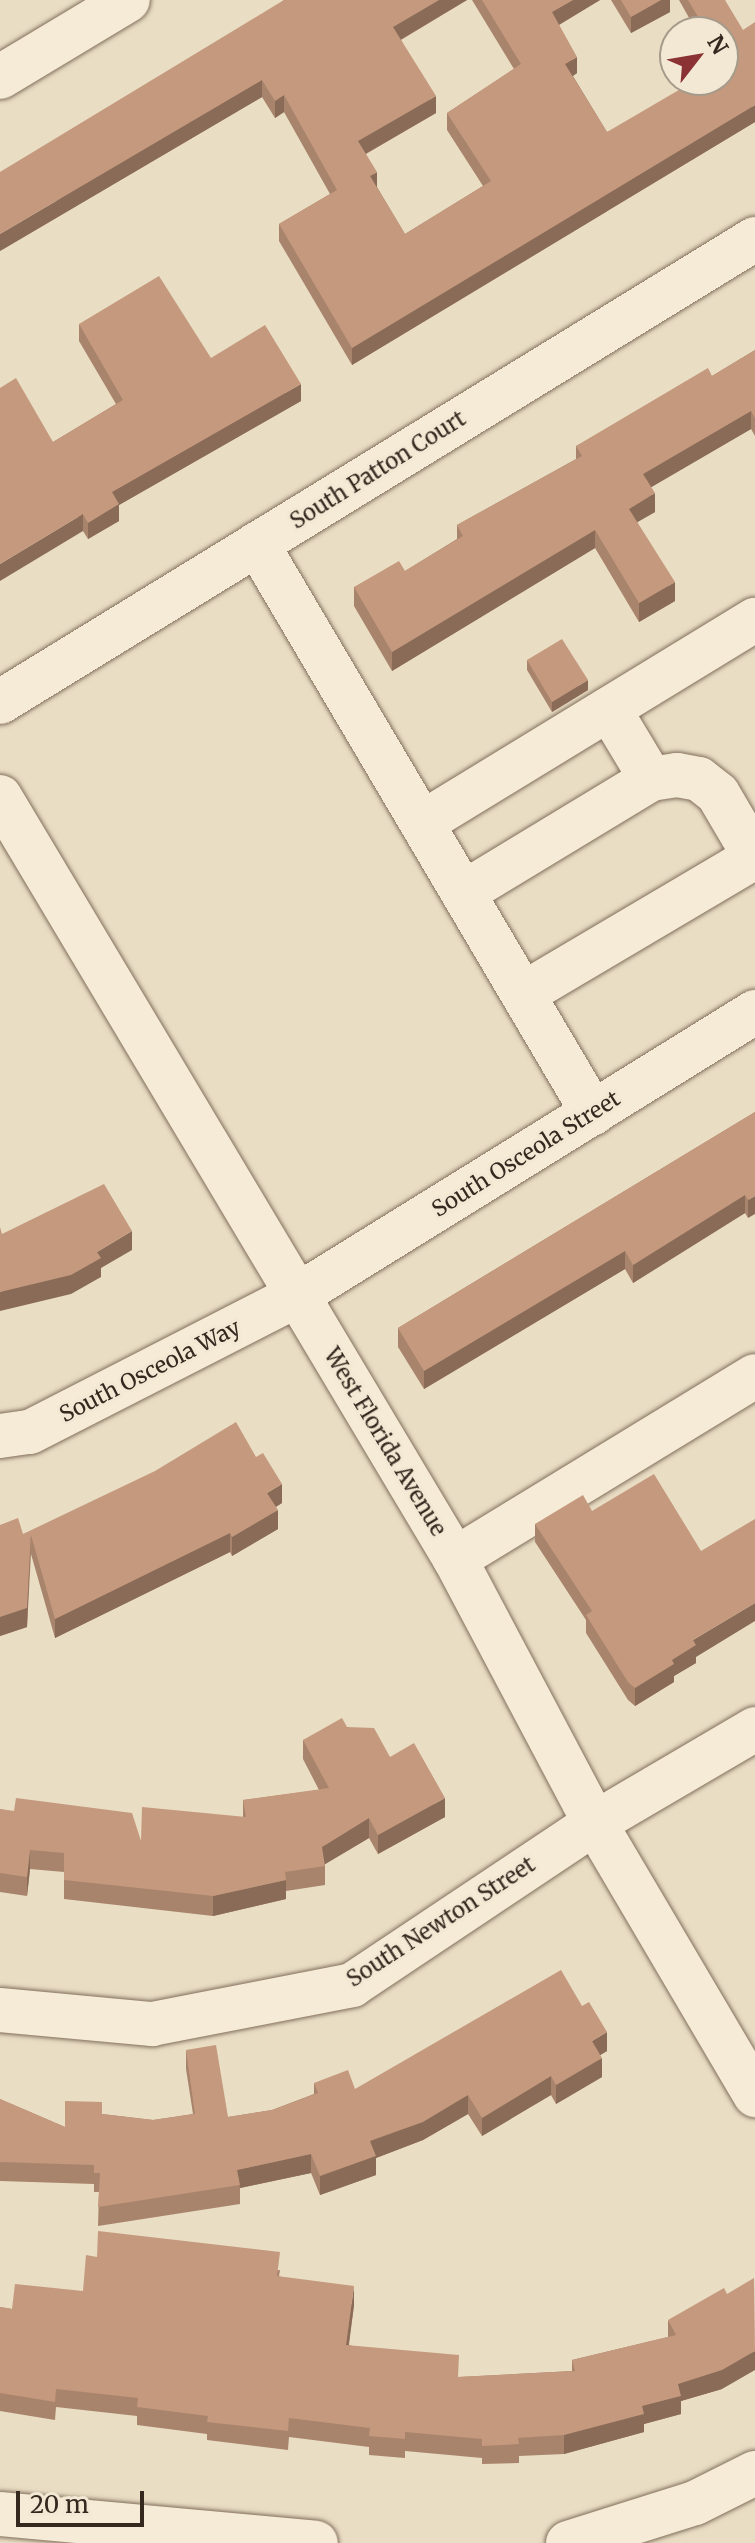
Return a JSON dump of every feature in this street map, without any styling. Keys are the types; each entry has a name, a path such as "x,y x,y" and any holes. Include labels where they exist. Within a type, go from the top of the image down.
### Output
{"street":[{"path":"0,77 128,0"},
{"name":"South Patton Court","path":"0,702 755,239"},
{"path":"257,544 593,1113"},
{"path":"422,823 755,620"},
{"path":"609,709 651,779"},
{"path":"463,893 651,779 677,775 699,779 718,794 755,857 523,994"},
{"name":"West Florida Avenue","path":"0,797 455,1559 595,1823 755,2095"},
{"name":"South Osceola Street","path":"298,1295 755,1012"},
{"name":"South Osceola Way","path":"0,1436 30,1432 298,1295"},
{"path":"455,1559 755,1376"},
{"name":"South Newton Street","path":"0,2010 152,2024 352,1985 595,1823 755,1729"},
{"path":"568,2543 695,2503 755,2473"},
{"path":"0,2514 316,2543"}],"building":[{"path":"284,0 439,0 393,27 436,96 358,141 377,172 370,176 405,234 491,181 447,113 521,64 482,0 573,0 552,12 577,57 565,64 607,132 669,96 739,96 739,23 743,30 755,22 755,105 352,348 279,224 337,190 284,95 275,101 262,80 0,234 0,172"},
{"path":"621,0 661,0 631,17"},
{"path":"688,0 725,0 735,16 698,16"},
{"path":"159,276 211,358 265,325 301,384 112,492 119,504 88,523 83,514 0,564 0,388 16,378 53,442 123,400 79,324"},
{"path":"755,350 755,418 751,411 643,474 655,493 629,509 675,582 639,603 595,530 392,652 354,587 399,561 405,571 463,536 457,525 582,456 576,446 708,368 712,376"},
{"path":"562,639 588,680 552,702 527,660"},
{"path":"755,1112 755,1196 748,1200 745,1195 633,1265 625,1251 424,1371 398,1328"},
{"path":"104,1184 132,1231 97,1252 101,1258 71,1275 0,1292 0,1227 2,1234"},
{"path":"236,1422 256,1457 263,1453 282,1484 267,1493 278,1510 232,1537 230,1533 55,1619 31,1535 27,1608 0,1617 0,1525 18,1518 23,1534 155,1471"},
{"path":"654,1474 701,1551 755,1519 755,1603 693,1640 696,1645 672,1660 674,1664 635,1688 628,1682 586,1615 592,1611 535,1524 583,1495 592,1511"},
{"path":"342,1718 347,1727 374,1728 390,1757 414,1743 445,1798 378,1835 369,1818 322,1847 325,1866 285,1872 286,1880 213,1896 64,1880 64,1853 30,1850 27,1877 0,1873 0,1809 14,1811 16,1798 132,1813 141,1841 142,1807 246,1817 243,1800 329,1788 303,1740"},
{"path":"561,1970 582,2006 589,2002 607,2032 592,2041 602,2058 556,2085 551,2076 482,2118 468,2095 423,2122 370,2141 376,2156 320,2176 311,2154 237,2170 240,2185 98,2207 100,2173 94,2173 94,2165 0,2162 0,2099 65,2127 65,2101 102,2102 102,2114 153,2120 195,2114 186,2050 216,2045 228,2117 272,2110 318,2093 314,2083 348,2070 355,2089"},
{"path":"98,2231 280,2252 277,2276 354,2286 346,2345 459,2355 458,2377 575,2371 572,2360 676,2335 668,2320 724,2288 727,2294 754,2278 755,2351 722,2370 678,2384 681,2396 642,2406 644,2414 564,2435 518,2438 519,2444 482,2446 482,2439 405,2432 405,2439 369,2436 370,2428 289,2418 288,2431 207,2422 208,2416 137,2407 138,2398 56,2389 55,2402 0,2393 0,2307 12,2309 15,2284 83,2291 86,2255 97,2257"}]}
